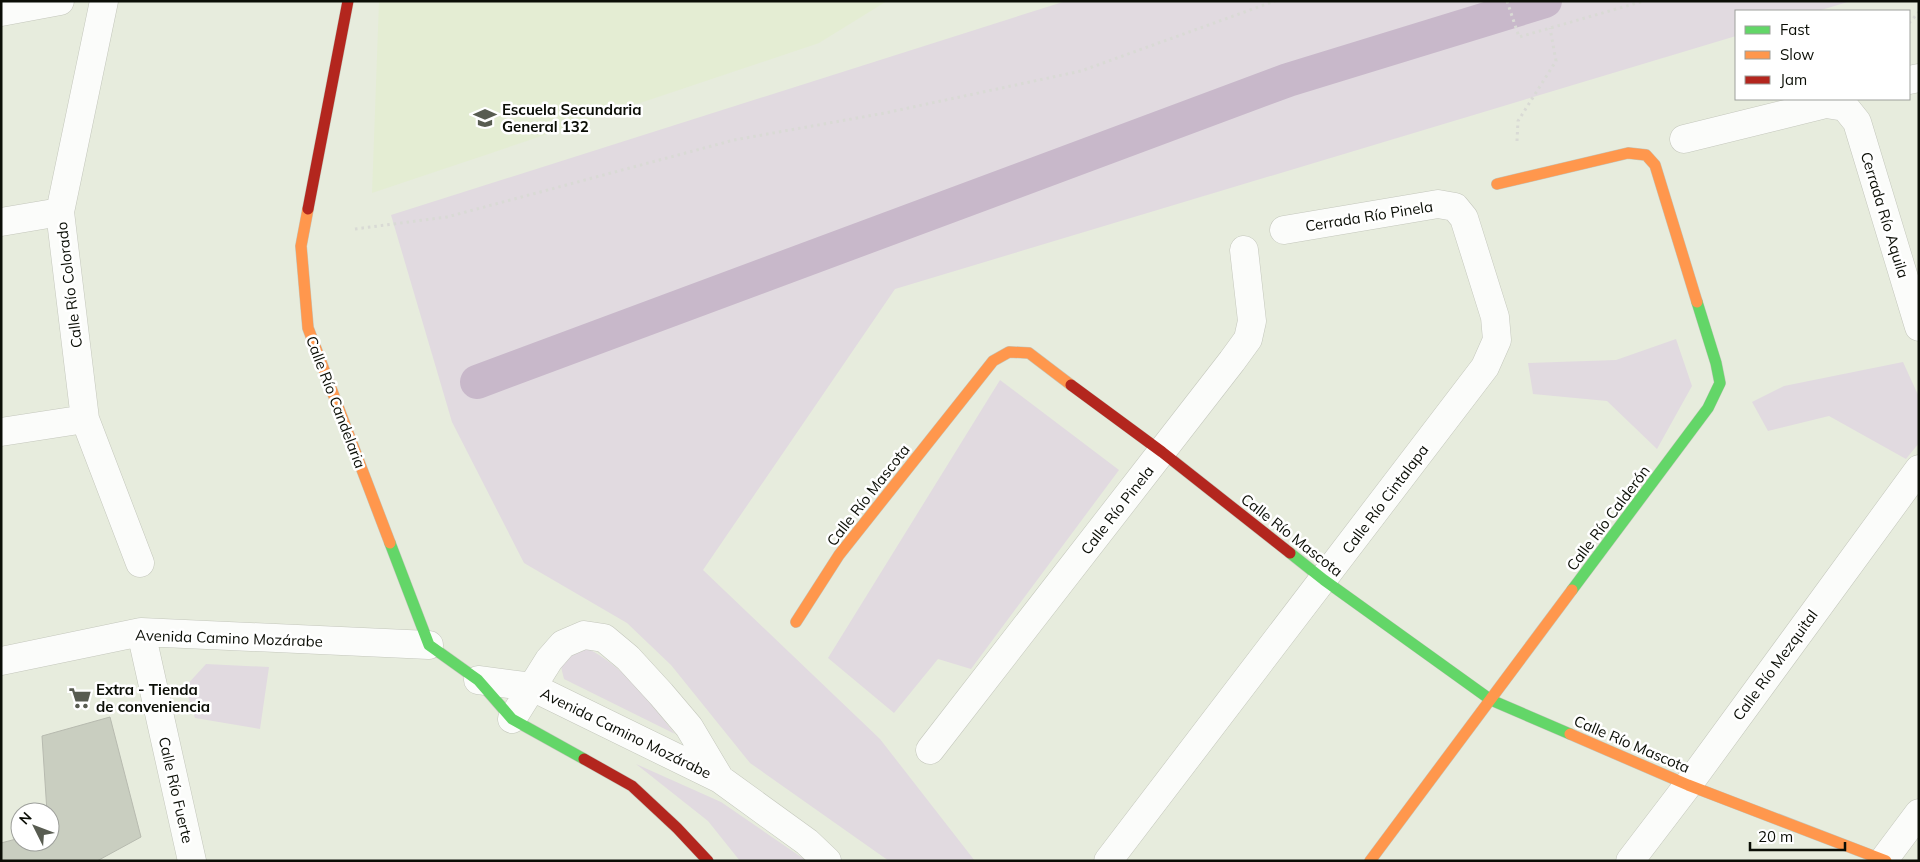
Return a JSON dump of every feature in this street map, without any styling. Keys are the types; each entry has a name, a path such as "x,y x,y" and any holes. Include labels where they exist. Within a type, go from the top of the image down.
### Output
{"street":[{"path":"1,12 60,1"},
{"name":"Calle Río Colorado","path":"104,1 60,212 85,419 140,563"},
{"name":"Calle Río Candelaria","path":"348,1 301,246 308,328 429,646"},
{"name":"Cerrada Río Aquila","path":"1684,139 1826,104 1844,107 1857,122 1919,327"},
{"name":"Calle Río Calderón","path":"1370,861 1708,408 1720,383 1716,363 1655,165 1646,155 1628,153 1497,184"},
{"name":"Cerrada Río Pinela","path":"1284,230 1438,204 1455,207"},
{"name":"Calle Río Cintalapa","path":"1108,861 1485,367 1497,340 1495,317 1464,218 1455,207"},
{"path":"1,222 60,212"},
{"name":"Calle Río Pinela","path":"930,750 1248,339 1252,321 1244,250"},
{"name":"Calle Río Mascota","path":"796,622 846,548 993,361 1009,352 1029,353 1162,452 1324,580 1491,700 1688,785 1884,860"},
{"path":"1,432 85,419"},
{"name":"Calle Río Mezquital","path":"1630,861 1688,785 1919,469"},
{"name":"Avenida Camino Mozárabe","path":"1,661 141,632 429,646"},
{"name":"Calle Río Fuerte","path":"141,632 192,861"},
{"name":"Avenida Camino Mozárabe","path":"512,719 549,660 563,644 584,635 604,638 628,658 689,727 720,779"},
{"path":"429,646 478,680 512,719 632,786 677,828 708,861"},
{"path":"478,680 532,687"},
{"name":"Avenida Camino Mozárabe","path":"532,687 720,779 807,842 826,861"},
{"path":"1884,860 1919,813"}],"path":[{"path":"355,229 447,217 734,140 885,113 1081,71 1275,1"},
{"path":"1507,1 1519,37 1644,1"},
{"path":"1910,22 1919,12"},
{"path":"1517,141 1518,121 1556,61 1550,28"}],"shaded area":[{"name":"Escuela Secundaria General 132","path":"379,1 887,1 819,43 372,193"},
{"path":"1066,1 1851,1 1821,10 1735,10 1735,36 895,289 703,570 880,739 975,861 889,861 750,763 671,665 627,623 524,563 452,422 391,215"},
{"path":"1676,339 1692,386 1657,449 1607,401 1533,394 1528,363 1616,360"},
{"path":"1903,362 1919,397 1919,443 1906,459 1829,416 1768,431 1752,402 1784,386"},
{"path":"1000,380 1119,470 971,669 938,659 894,713 828,658"},
{"path":"585,647 600,655 635,685 675,734 564,679 560,663 571,651"},
{"path":"206,664 269,667 260,729 195,718 185,687"},
{"path":"636,764 721,802 807,861 740,861 708,821"}],"building":[{"path":"110,717 141,837 97,861 1,861 1,843 10,841 10,852 60,852 60,802 46,802 42,736"}],"waterway":[{"path":"477,382 1288,80 1545,1"}],"traffic: fast":[{"path":"1572,590 1708,408 1720,383 1716,363 1697,302"},
{"path":"390,543 429,645 478,680 512,719 584,759"},
{"path":"1290,553 1324,580 1491,700 1570,734"}],"traffic: slow":[{"path":"1497,184 1628,153 1646,155 1655,165 1697,302"},
{"path":"308,209 301,246 308,328 390,543"},
{"path":"796,622 839,555 993,361 1009,352 1029,353 1071,385"},
{"path":"1370,861 1572,590"},
{"path":"1570,734 1688,785 1886,861"}],"traffic: jam":[{"path":"308,209 348,1"},
{"path":"1071,385 1162,452 1290,553"},
{"path":"584,759 632,786 677,828 708,861"}],"place":[{"name":"Escuela Secundaria General 132","path":"485,118"},
{"name":"Extra - Tienda de conveniencia","path":"80,698"}]}
